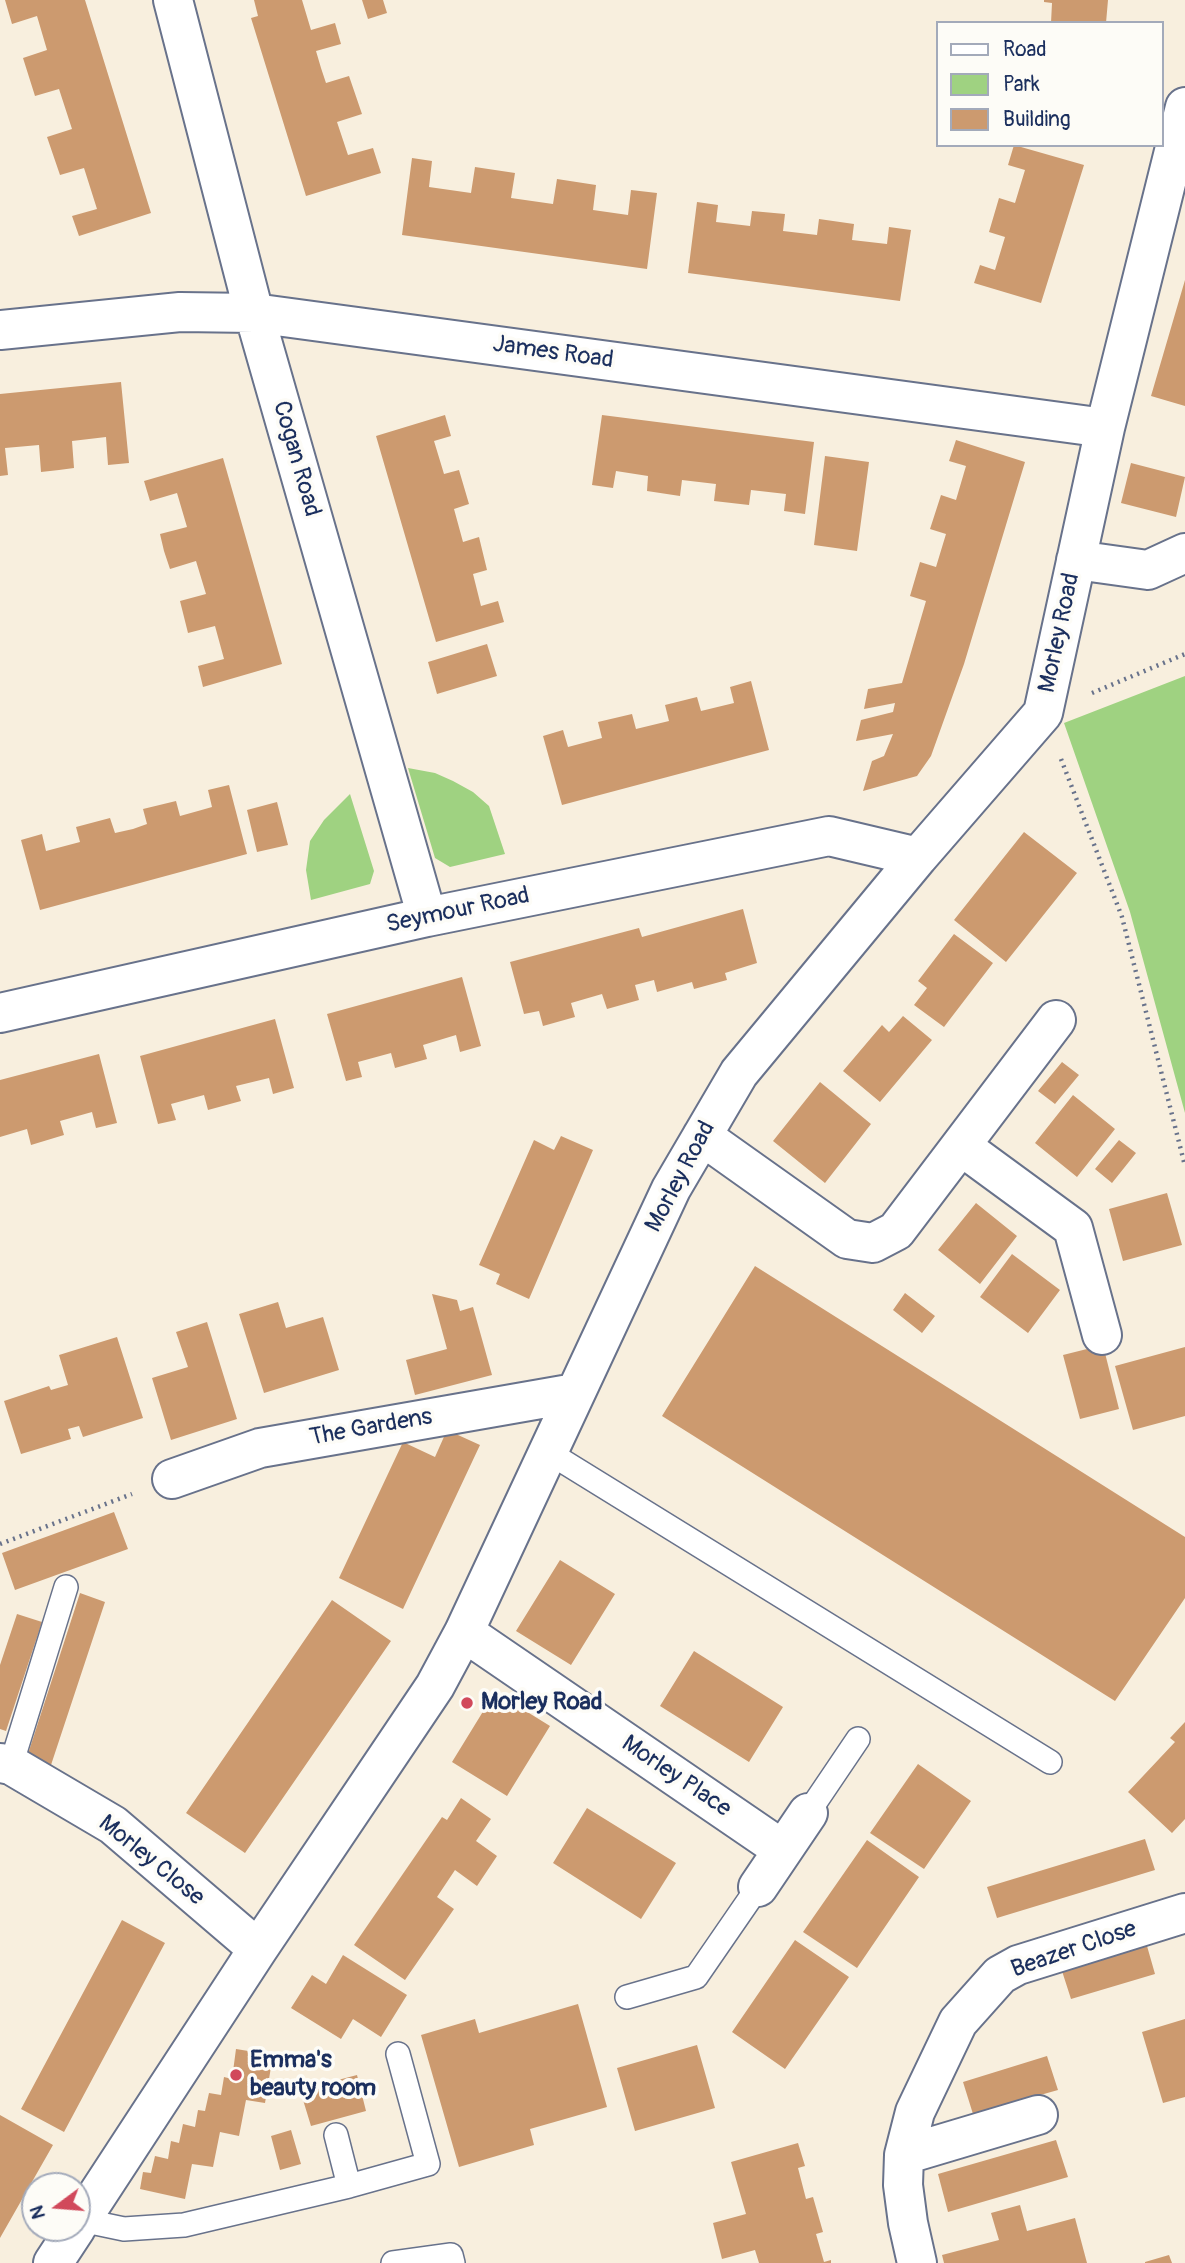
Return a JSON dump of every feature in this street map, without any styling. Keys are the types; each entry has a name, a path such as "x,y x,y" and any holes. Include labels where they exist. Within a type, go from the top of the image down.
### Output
{"street":[{"name":"Cogan Road","path":"173,0 254,313 427,917"},
{"name":"Morley Road","path":"91,2205 258,1949 435,1686 464,1632 671,1189 739,1073 918,857 1043,713 1105,428 1185,107"},
{"name":"James Road","path":"0,330 180,312 254,313 1105,428"},
{"path":"1076,560 1148,570 1185,553"},
{"name":"Seymour Road","path":"0,1013 427,917 829,836 918,857"},
{"path":"702,1136 847,1239 873,1243 896,1231 1056,1020"},
{"path":"961,1146 1073,1228 1102,1335"},
{"name":"The Gardens","path":"172,1479 260,1448 575,1393"},
{"name":"Morley Place","path":"464,1632 783,1850"},
{"name":"Morley Close","path":"5,1764 113,1825 258,1949"},
{"path":"758,1887 808,1813"},
{"name":"Beazer Close","path":"917,2263 906,2210 904,2155 915,2112 958,2022 1000,1975 1018,1965 1185,1913"},
{"path":"904,2155 1038,2116"},
{"name":"Morley Road","path":"53,2263 67,2242"}],"lane":[{"path":"548,1452 1050,1762"},
{"path":"5,1764 66,1587"},
{"path":"808,1813 858,1739"},
{"path":"627,1997 696,1977 758,1887"},
{"path":"91,2226 124,2229 184,2225 349,2186 428,2164 398,2054"},
{"path":"336,2135 349,2186"},
{"path":"393,2263 451,2255 453,2263"}],"path":[{"path":"1185,654 1043,713 1122,917 1185,1166"},
{"path":"0,1544 172,1479"}],"green space":[{"path":"1185,676 1185,1113 1130,912 1064,723"},
{"path":"408,768 435,773 453,781 473,792 489,806 505,854 450,867 435,858"},
{"path":"350,794 374,871 370,884 311,900 306,870 310,841 324,820"}],"building":[{"path":"5,0 85,0 151,213 79,236 72,216 97,209 84,168 60,175 47,137 72,129 59,89 35,96 23,58 47,50 37,16 12,24"},
{"path":"254,0 302,0 311,30 335,23 341,44 316,51 321,68 326,83 349,76 362,114 337,122 348,155 373,148 381,173 306,196 251,18 258,16"},
{"path":"362,0 383,0 387,13 368,19"},
{"path":"1108,0 1106,21 1051,21 1052,3 1044,2"},
{"path":"1013,147 1021,147 1084,165 1041,303 974,283 980,265 995,270 1005,237 989,232 999,198 1015,203 1025,170 1008,165"},
{"path":"412,158 432,161 429,187 471,193 475,167 515,173 511,198 553,204 557,179 596,185 593,210 628,215 631,190 657,193 647,269 402,235"},
{"path":"697,202 718,205 716,222 750,226 752,211 785,214 783,231 817,235 819,219 854,224 852,240 887,244 889,227 911,230 900,301 688,273"},
{"path":"1185,280 1185,406 1151,396"},
{"path":"121,382 129,463 108,465 106,437 72,441 74,468 41,472 39,445 5,448 8,475 0,476 0,394"},
{"path":"445,415 451,436 434,441 444,474 459,470 469,504 454,509 463,542 479,537 487,570 473,574 481,606 498,601 504,622 436,642 376,436"},
{"path":"602,415 814,442 805,514 784,511 786,494 751,490 749,505 714,501 716,484 682,480 680,496 647,491 648,476 616,471 613,488 592,485"},
{"path":"956,440 1025,462 964,664 931,756 917,776 863,791 872,761 884,756 893,734 856,741 861,720 893,712 895,703 864,709 868,689 902,683 926,601 910,596 920,562 936,567 946,534 930,529 941,495 956,500 966,466 949,461"},
{"path":"825,456 869,462 857,551 814,545"},
{"path":"223,458 282,664 203,687 198,666 224,659 215,626 188,633 180,601 206,594 196,561 170,569 160,534 187,527 177,493 150,501 144,481"},
{"path":"1131,463 1185,477 1176,517 1121,503"},
{"path":"487,644 497,676 437,694 428,662"},
{"path":"751,681 769,750 562,805 543,736 563,730 568,747 602,738 598,722 632,714 636,729 669,721 665,705 697,697 701,711 734,703 730,687"},
{"path":"229,785 247,854 40,910 21,840 42,834 46,851 80,842 76,827 110,818 115,833 133,829 147,824 143,809 176,801 180,816 198,811 212,807 208,790"},
{"path":"277,802 288,845 257,852 247,810"},
{"path":"1024,832 1077,873 1006,962 954,920"},
{"path":"743,909 757,963 725,973 727,980 694,989 692,982 657,992 654,980 635,985 639,1000 607,1009 602,994 571,1003 575,1017 543,1026 539,1011 524,1014 510,962 639,928 642,937"},
{"path":"954,934 993,963 944,1027 914,1005 927,988 918,981"},
{"path":"462,977 481,1046 460,1052 456,1035 423,1045 427,1059 395,1068 391,1053 358,1062 362,1077 346,1081 327,1014"},
{"path":"903,1016 932,1040 880,1102 843,1071 882,1025 889,1032"},
{"path":"275,1019 294,1088 273,1094 269,1078 236,1086 241,1101 208,1110 204,1095 171,1104 176,1120 158,1124 140,1056"},
{"path":"99,1054 117,1123 96,1128 92,1112 60,1121 64,1135 31,1145 27,1129 0,1137 0,1080"},
{"path":"1062,1062 1079,1075 1055,1104 1038,1091"},
{"path":"820,1082 871,1124 825,1183 773,1141"},
{"path":"1073,1095 1115,1129 1077,1177 1035,1143"},
{"path":"561,1136 593,1150 529,1299 496,1284 500,1274 479,1265 534,1140 554,1150"},
{"path":"1119,1140 1136,1153 1112,1183 1095,1169"},
{"path":"1167,1193 1182,1245 1123,1261 1109,1209"},
{"path":"976,1203 1017,1236 980,1284 938,1250"},
{"path":"1012,1254 1060,1290 1028,1333 980,1297"},
{"path":"755,1266 1185,1537 1185,1598 1115,1701 662,1416"},
{"path":"905,1293 935,1316 922,1333 893,1310"},
{"path":"432,1294 457,1300 460,1311 473,1307 492,1375 415,1395 406,1360 447,1349"},
{"path":"278,1302 286,1328 323,1317 339,1370 264,1393 239,1314"},
{"path":"207,1322 237,1419 171,1440 152,1378 188,1367 176,1332"},
{"path":"117,1337 143,1418 83,1437 79,1426 68,1429 71,1439 21,1454 4,1401 49,1386 51,1390 68,1385 59,1355"},
{"path":"1103,1345 1119,1409 1080,1419 1063,1355"},
{"path":"1185,1347 1185,1416 1133,1430 1115,1366"},
{"path":"447,1430 480,1445 403,1609 339,1578 403,1442 435,1457"},
{"path":"114,1512 128,1549 15,1590 2,1553"},
{"path":"560,1560 615,1594 571,1665 516,1631"},
{"path":"80,1593 105,1602 51,1765 27,1757"},
{"path":"332,1600 391,1641 245,1853 186,1813"},
{"path":"17,1614 42,1622 6,1731 0,1729 0,1665"},
{"path":"694,1651 783,1707 749,1762 660,1706"},
{"path":"495,1692 550,1726 507,1796 452,1762"},
{"path":"1185,1722 1185,1819 1172,1833 1128,1792 1175,1742 1170,1738"},
{"path":"918,1764 971,1801 924,1869 870,1833"},
{"path":"461,1798 491,1819 476,1841 497,1856 477,1886 455,1870 437,1897 454,1909 405,1980 354,1945 442,1817 447,1820"},
{"path":"587,1808 676,1863 641,1919 553,1863"},
{"path":"1145,1839 1155,1870 997,1918 987,1887"},
{"path":"867,1840 919,1877 857,1968 803,1932"},
{"path":"122,1920 165,1943 64,2132 21,2109"},
{"path":"795,1940 849,1977 785,2069 732,2032"},
{"path":"1147,1946 1155,1974 1071,1999 1062,1971"},
{"path":"343,1955 407,1995 381,2037 353,2019 341,2039 291,2008 312,1975 326,1984"},
{"path":"578,2004 607,2107 530,2129 534,2145 459,2167 421,2035 475,2019 479,2033"},
{"path":"1185,2019 1185,2097 1163,2103 1142,2032"},
{"path":"697,2045 715,2108 635,2131 617,2068"},
{"path":"236,2049 273,2055 265,2103 246,2100 239,2136 220,2132 213,2167 192,2164 185,2199 140,2189 143,2172 151,2173 155,2156 168,2159 171,2141 179,2143 183,2124 195,2127 198,2110 205,2111 209,2093 221,2095 224,2077 232,2079"},
{"path":"1047,2056 1058,2090 973,2114 963,2082"},
{"path":"357,2075 366,2111 311,2126 300,2090"},
{"path":"0,2115 53,2145 38,2172 21,2172 21,2201 0,2238"},
{"path":"291,2130 301,2164 280,2170 271,2136"},
{"path":"1056,2140 1068,2177 948,2212 938,2174"},
{"path":"798,2143 805,2166 798,2168 806,2199 813,2197 823,2232 816,2234 824,2262 831,2260 831,2263 759,2263 755,2250 722,2259 713,2223 746,2214 731,2162"},
{"path":"1020,2205 1027,2231 1075,2218 1087,2263 944,2263 942,2255 999,2240 991,2213"},
{"path":"1169,2255 1172,2263 1145,2263 1145,2262"}],"place":[{"name":"Morley Road","path":"467,1703"},
{"name":"Emma's beauty room","path":"236,2075"}]}
